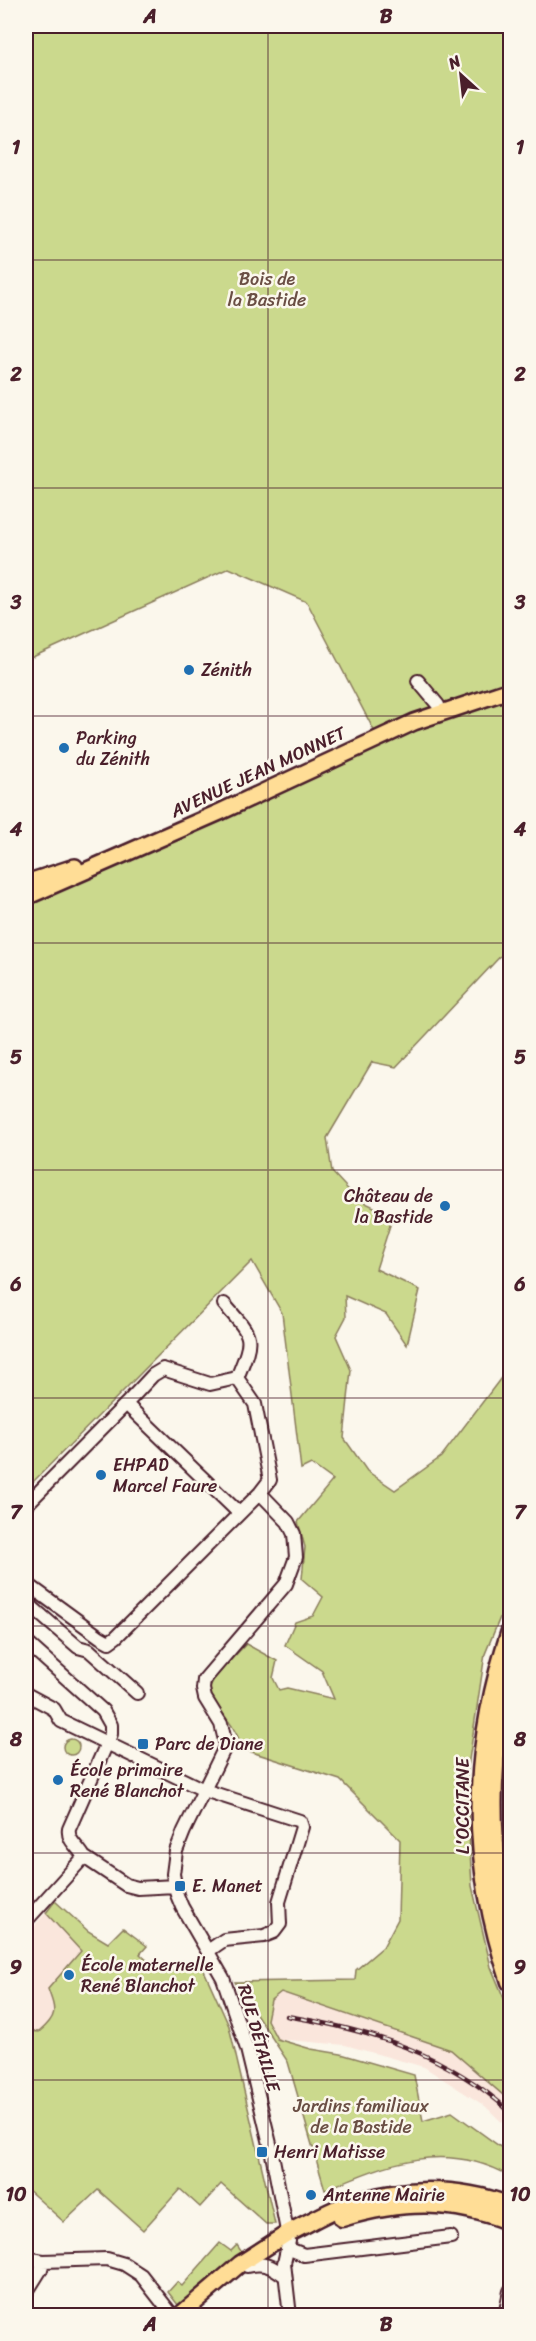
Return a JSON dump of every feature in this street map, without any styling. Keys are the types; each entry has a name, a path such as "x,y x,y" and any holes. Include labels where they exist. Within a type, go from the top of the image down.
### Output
{"highway":[{"name":"L'OCCITANE","path":"510,1631 492,1692 485,1731 480,1775 479,1817 483,1871 489,1904 510,1982"},
{"name":"L'OCCITANE","path":"510,1675 497,1751 495,1821 500,1882 510,1928"},
{"path":"288,2240 335,2209 363,2199 393,2193 457,2192 510,2206"},
{"path":"288,2240 340,2218 396,2205 428,2203 459,2207 510,2222"}],"main road":[{"name":"AVENUE JEAN MONNET","path":"29,881 107,856 363,737 438,705 510,681"},
{"name":"AVENUE JEAN MONNET","path":"26,897 220,812 414,722 510,690"},
{"path":"225,2279 288,2240"},
{"path":"179,2316 248,2258 288,2240"}],"street":[{"path":"418,681 438,705"},
{"path":"224,1304 247,1330 249,1348 237,1378"},
{"path":"26,1505 153,1375 163,1369 210,1384 237,1378"},
{"path":"26,1583 93,1633 109,1642 116,1637 260,1493 270,1480 255,1404 237,1378"},
{"path":"126,1404 239,1513"},
{"name":"RUE DÉTAILLE","path":"260,1493 288,1522 294,1534 296,1557 286,1584 204,1680 205,1698 221,1724 226,1745 176,1851 173,1874 182,1907 223,1978 241,2028 270,2144 288,2240 284,2254 290,2316"},
{"path":"26,1602 78,1647 89,1650 137,1693"},
{"path":"26,1642 103,1711 111,1725 111,1734 68,1833 84,1857 126,1885 138,1888 175,1886"},
{"path":"26,1694 54,1709 61,1721 106,1743 204,1790 296,1819 302,1827 279,1902 280,1924 270,1935 224,1940 208,1951"},
{"path":"26,1921 84,1857"},
{"path":"288,2240 304,2255 451,2237"},
{"path":"26,2258 43,2262 107,2259 124,2264 141,2276 172,2316"},
{"path":"26,2293 43,2262"},
{"path":"247,2266 266,2264 285,2276"},
{"path":"505,2316 510,2291"}],"shaded area":[{"name":"École maternelle René Blanchot","path":"47,1912 106,1965 43,2038 26,2036 26,1935"},
{"path":"281,1992 451,2050 510,2101 510,2130 485,2106 424,2067 345,2045 276,2039 267,2020 271,2000"}],"green space":[{"path":"26,26 510,26 510,946 396,1067 372,1062 327,1138 332,1172 357,1199 393,1216 376,1269 420,1290 407,1345 386,1314 345,1296 346,1317 336,1336 351,1370 344,1438 367,1471 395,1490 441,1457 510,1366 510,1593 485,1654 466,1780 472,1886 491,1967 510,2013 510,2101 451,2050 281,1992 271,2000 267,2020 277,2039 414,2075 423,2121 452,2112 510,2154 510,2176 486,2165 462,2159 439,2157 394,2164 325,2190 288,2062 235,1982 355,1980 356,1970 383,1947 398,1919 400,1840 340,1780 245,1750 232,1726 208,1693 214,1678 246,1644 277,1661 273,1678 279,1690 287,1688 334,1699 322,1671 285,1645 295,1622 313,1616 323,1597 302,1579 305,1547 298,1522 333,1480 311,1464 301,1469 282,1313 252,1261 26,1489 26,906 382,746 307,602 229,568 26,660"},
{"path":"71,1739 79,1747 71,1755 63,1747"},
{"path":"55,1901 88,1931 108,1943 123,1928 147,1946 140,1954 162,1974 201,1964 229,2026 275,2224 266,2224 221,2184 200,2207 180,2189 143,2230 98,2190 64,2222 26,2188 26,2031 39,2032 50,2022 54,2008 48,1989 81,1951 46,1913"},
{"path":"220,2243 231,2251 237,2245 243,2254 178,2305 168,2292 177,2282 182,2286"}],"railway":[{"path":"287,2016 378,2037 434,2060 461,2074 510,2112"}],"place":[{"name":"Zénith","path":"189,670"},
{"name":"Parking du Zénith","path":"64,748"},
{"name":"Château de la Bastide","path":"445,1206"},
{"name":"EHPAD Marcel Faure","path":"101,1475"},
{"name":"Parc de Diane","path":"143,1744"},
{"name":"École primaire René Blanchot","path":"58,1780"},
{"name":"E. Manet","path":"180,1886"},
{"name":"École maternelle René Blanchot","path":"69,1975"},
{"name":"Henri Matisse","path":"262,2152"},
{"name":"Antenne Mairie","path":"311,2195"}],"park label":[{"name":"Bois de la Bastide","path":"267,289"},
{"name":"Jardins familiaux de la Bastide","path":"361,2116"}]}
